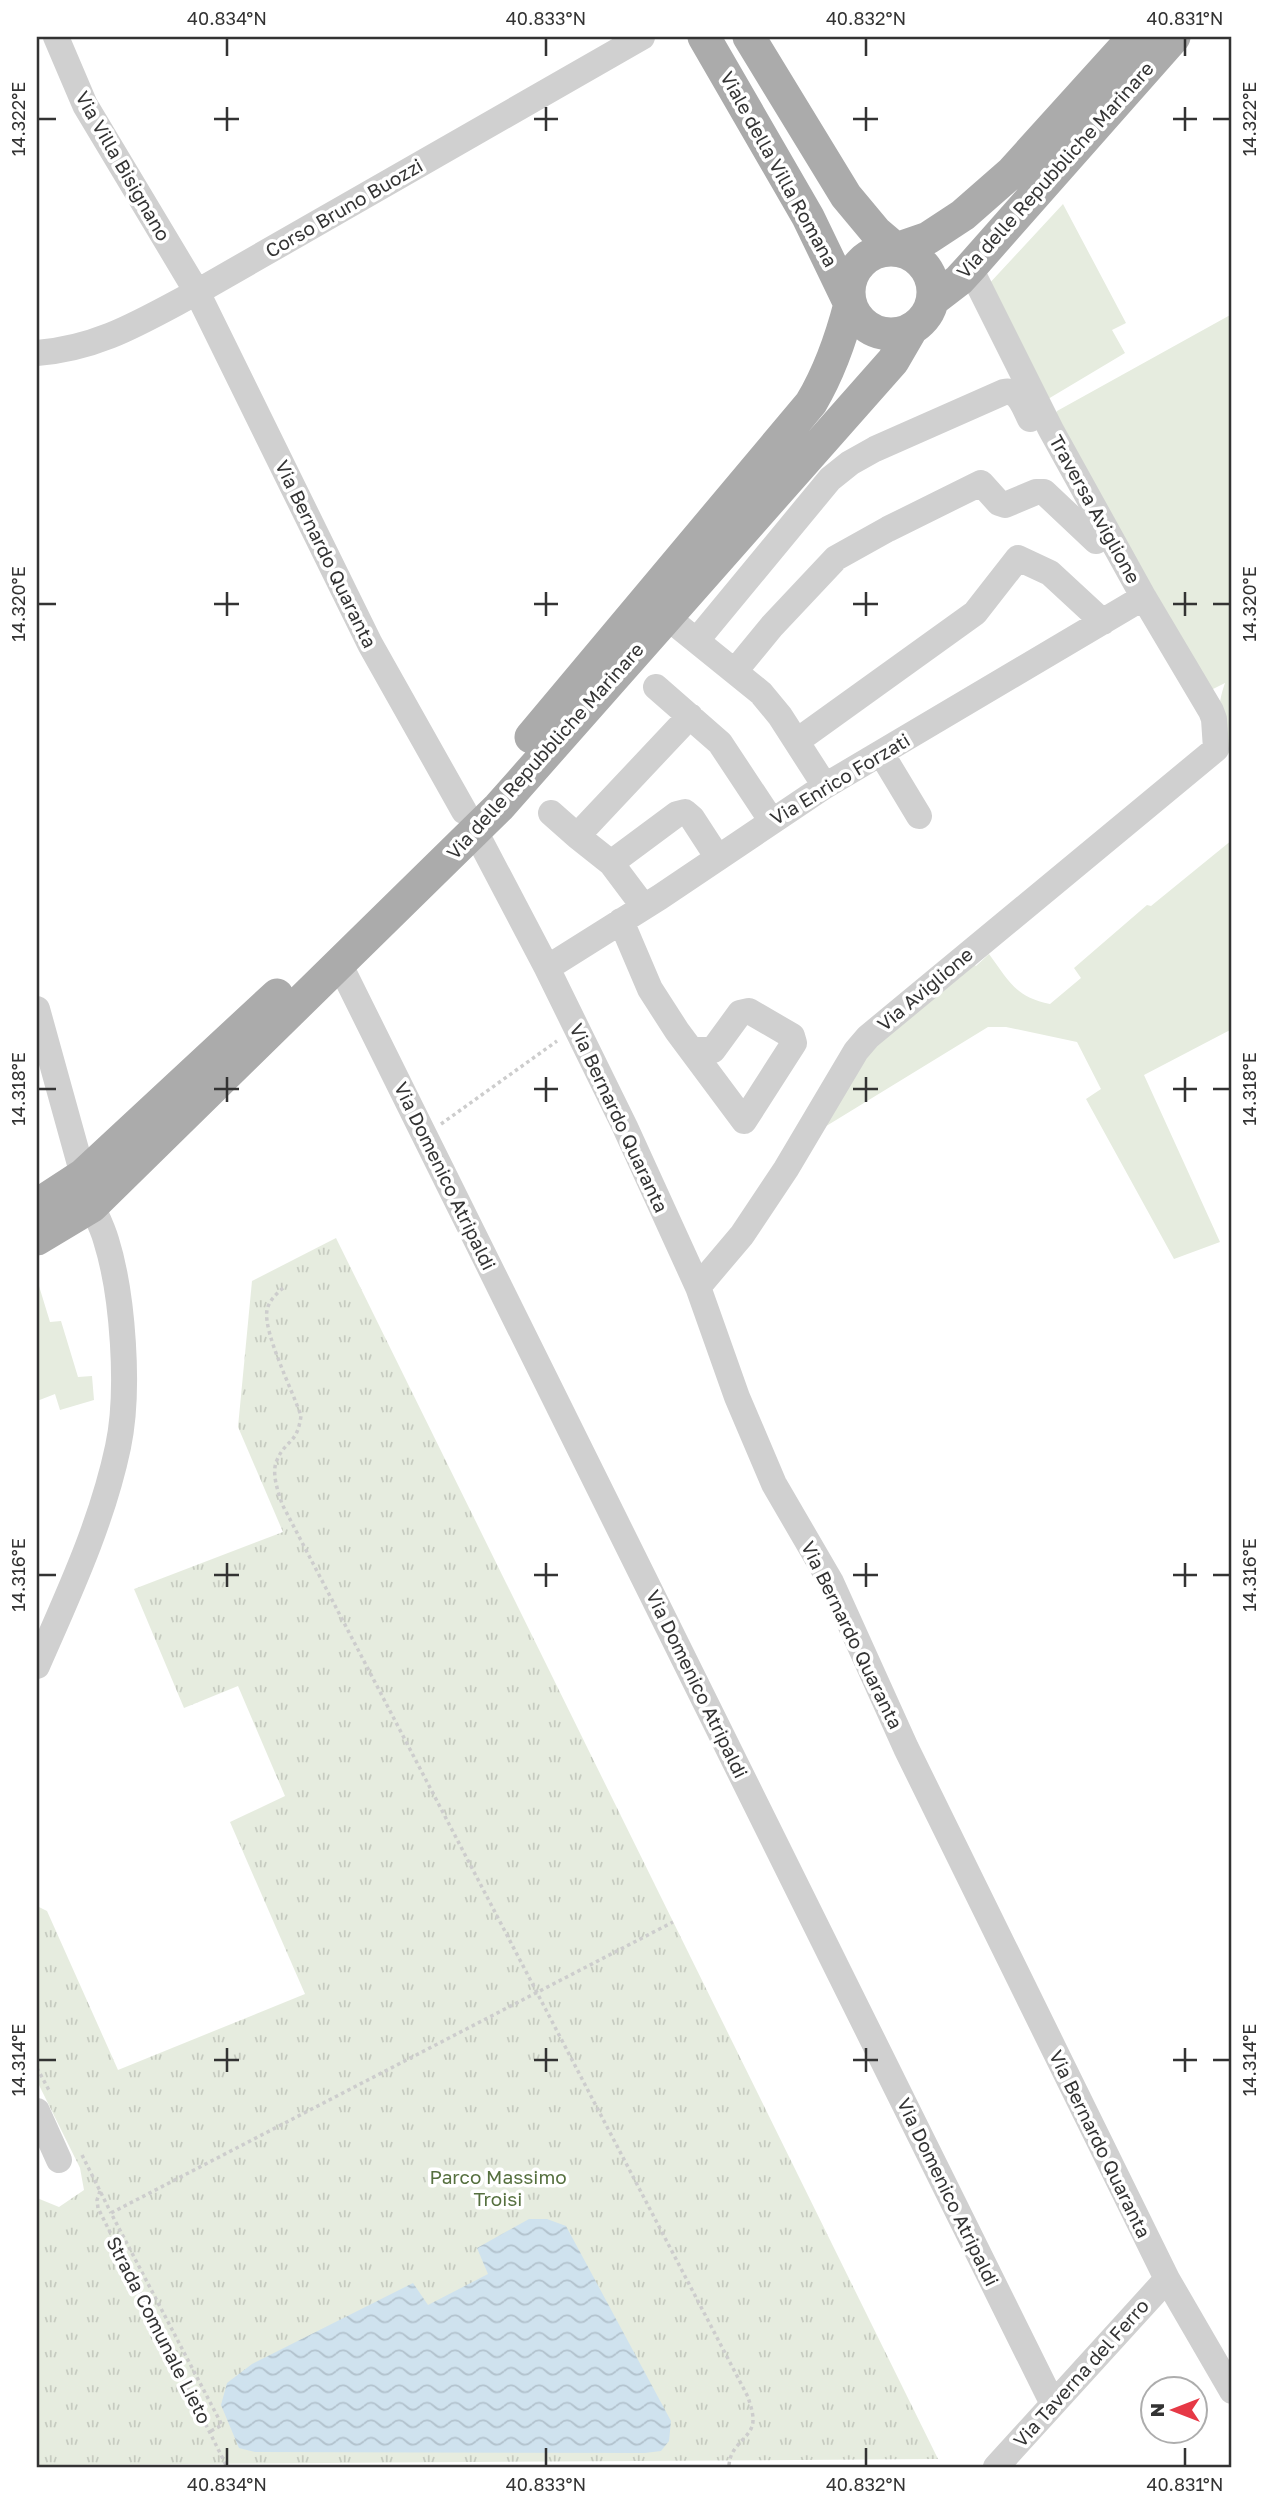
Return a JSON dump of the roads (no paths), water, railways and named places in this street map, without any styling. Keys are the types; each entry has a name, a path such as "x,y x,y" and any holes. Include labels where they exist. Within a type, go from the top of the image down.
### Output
{"main road":[{"name":"Viale della Villa Romana","path":"704,37 808,217 850,304"},
{"name":"Viale della Villa Romana","path":"749,37 846,197 876,232 896,249"},
{"name":"Via delle Repubbliche Marinare","path":"896,249 928,238 963,215 1011,173 1134,37"},
{"name":"Via delle Repubbliche Marinare","path":"933,300 970,268 1174,37"},
{"path":"896,249 918,258 928,270 933,282 933,300 929,311 911,330 883,334 868,328 856,316 850,304 848,288 859,262 873,253 896,249"},
{"name":"Via delle Repubbliche Marinare","path":"37,1239 334,957 470,821 512,761 811,403 827,377 841,340 850,304"},
{"name":"Via delle Repubbliche Marinare","path":"470,821 499,807 893,361 911,330"},
{"name":"Via delle Repubbliche Marinare","path":"37,1205 88,1191"}],"street":[{"name":"Via Villa Bisignano","path":"56,37 85,106 197,292"},
{"name":"Corso Bruno Buozzi","path":"37,354 75,349 122,332 197,292 642,37"},
{"name":"Traversa Aviglione","path":"970,268 1051,430 1143,598 1211,711 1224,757"},
{"name":"Via Bernardo Quaranta","path":"197,292 370,644 470,821 547,968 625,1127 698,1287 737,1397 774,1484 831,1582 912,1760 1167,2280 1232,2391"},
{"path":"697,640 830,479 850,463 875,449 1009,391 1018,396 1059,473"},
{"path":"735,671 772,626 836,558 981,482 999,503 1004,505 1035,492 1044,492 1096,541"},
{"path":"797,741 975,613 1018,558 1050,573 1103,622"},
{"name":"Via Enrico Forzati","path":"547,968 645,907 825,786 1139,600"},
{"path":"667,617 761,693 797,741 825,786"},
{"path":"656,687 720,743 771,820"},
{"path":"577,836 690,716"},
{"path":"881,753 919,816"},
{"name":"Via Aviglione","path":"698,1287 742,1235 786,1169 856,1051 868,1037 1224,757"},
{"path":"611,863 677,814 685,812 692,818 718,858"},
{"path":"551,813 611,863 645,907"},
{"path":"621,921 650,989 693,1050"},
{"name":"Via Domenico Atripaldi","path":"334,957 1053,2404"},
{"path":"37,1009 88,1191 113,1265 124,1374 118,1446 95,1528 37,1666"},
{"path":"37,2111 59,2160"},
{"name":"Via Taverna del Ferro","path":"996,2467 1167,2280"}],"water":[{"path":"529,2219 547,2219 566,2226 671,2421 669,2441 661,2451 255,2452 239,2448 221,2405 227,2383 252,2364 413,2283 428,2305 488,2274 477,2248"}],"park label":[{"name":"Parco Massimo Troisi","path":"498,2188"}]}
